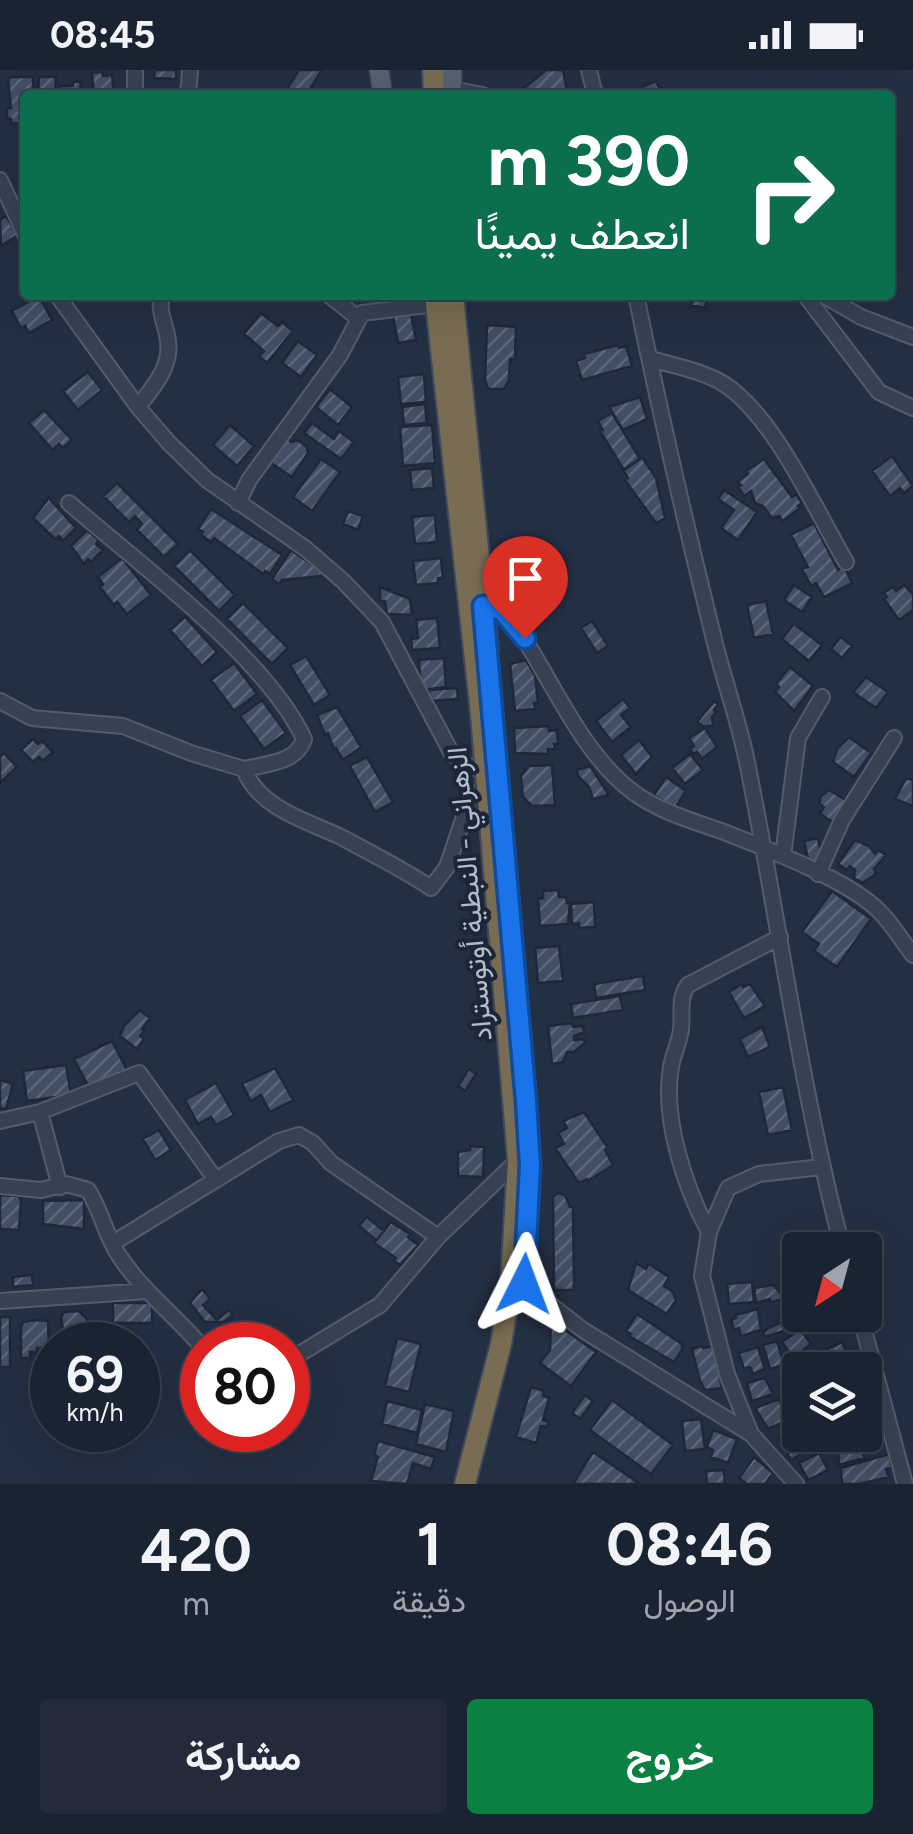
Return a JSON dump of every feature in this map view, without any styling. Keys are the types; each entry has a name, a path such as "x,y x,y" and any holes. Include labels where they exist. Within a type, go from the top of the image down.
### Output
{"highway":[{"name":"الزهراني - النبطية أوتوستراد","path":"441,300 483,606 489,767 518,1160 511,1281 501,1344 464,1484"},
{"name":"الزهراني - النبطية أوتوستراد","path":"441,300 488,714"},
{"name":"الزهراني - النبطية أوتوستراد","path":"478,1484 524,1284 530,1166 489,767"}],"street":[{"path":"437,84 462,90"},
{"path":"0,180 20,223"},
{"path":"62,300 138,407 207,480 306,549 382,622 452,754 466,764 489,767 465,814 448,867 431,888 362,848 280,808 250,785 244,769"},
{"path":"138,407 156,384 170,355 159,308 161,300"},
{"path":"335,300 359,319"},
{"path":"238,503 249,480 340,355 367,310 429,300"},
{"path":"637,300 708,615 747,762 790,1008 839,1232"},
{"path":"808,300 879,392 913,408"},
{"path":"832,300 861,317 913,337"},
{"path":"651,360 698,372 724,384 746,402 774,438 846,562"},
{"path":"0,701 32,718 123,726 191,754 244,769 296,753 304,739 258,674 212,627 69,503"},
{"path":"483,606 494,606 510,617 583,734 609,771 630,790 654,806 762,846 856,894 880,911 913,955"},
{"path":"784,856 798,738 822,697"},
{"path":"818,874 842,820 894,738"},
{"path":"709,1232 691,1199 670,1098 671,1068 682,1019 681,995 688,985 780,938"},
{"path":"0,1121 40,1112 139,1073 216,1180"},
{"path":"40,1112 60,1188"},
{"path":"113,1244 279,1140 299,1135 313,1142 330,1163 438,1236"},
{"path":"310,1348 380,1306 438,1236 518,1160"},
{"path":"751,1434 728,1374 702,1276 709,1232 728,1188 759,1174 822,1167"},
{"path":"0,1186 41,1190 66,1184 88,1190 113,1244 146,1291 180,1322"},
{"path":"524,1284 583,1330 751,1434 796,1484"},
{"path":"0,1301 146,1291"},
{"path":"865,1332 906,1484"}],"building":[{"path":"155,70 176,70 176,79 154,78"},
{"path":"299,70 322,70 309,90 286,90"},
{"path":"546,70 563,70 567,90 523,89"},
{"path":"92,73 112,75 114,90 94,90"},
{"path":"33,77 33,90 20,90 20,124 7,118 7,108 11,108 8,79"},
{"path":"39,77 56,77 55,90 38,90"},
{"path":"656,81 660,90 635,90"},
{"path":"73,82 81,82 80,90 60,90 60,86 73,86"},
{"path":"6,216 18,235 1,246 0,220"},
{"path":"32,300 41,300 52,320 29,333 25,326 21,328 12,311"},
{"path":"688,300 707,300 705,308 691,305"},
{"path":"261,313 293,331 267,363 259,356 264,351 244,334"},
{"path":"411,314 416,340 398,343 393,316"},
{"path":"487,325 516,327 515,359 510,359 509,380 504,389 488,389 485,380"},
{"path":"298,341 317,355 301,377 282,363"},
{"path":"626,346 632,366 582,380 576,361 585,358 584,354"},
{"path":"88,372 102,390 78,410 63,391"},
{"path":"424,374 426,402 401,404 398,377"},
{"path":"330,389 352,407 338,425 316,407"},
{"path":"640,397 647,419 623,430 609,407"},
{"path":"425,404 427,423 404,425 402,407"},
{"path":"44,410 72,440 63,448 59,444 53,450 29,423"},
{"path":"612,413 640,459 624,470 600,431 603,430 598,421"},
{"path":"312,423 334,439 339,431 354,442 341,459 304,433"},
{"path":"230,425 254,446 237,466 213,445"},
{"path":"432,425 435,463 403,466 400,427"},
{"path":"287,438 291,442 298,440 308,453 292,477 271,463"},
{"path":"892,456 913,486 904,493 900,488 890,496 872,471"},
{"path":"642,457 656,478 665,518 656,523 625,480 628,478 623,470"},
{"path":"321,459 340,472 312,511 293,497"},
{"path":"764,459 792,497 796,494 802,503 783,521 779,516 772,518 763,506 755,503 751,491 744,496 738,487 738,481 748,474 746,471"},
{"path":"432,468 434,488 412,490 410,470"},
{"path":"117,483 178,544 164,557 137,530 142,524 135,516 129,522 103,496"},
{"path":"724,490 757,512 738,540 721,528 734,510 718,499"},
{"path":"49,498 76,528 63,541 59,536 55,539 33,518"},
{"path":"211,509 282,555 270,574 263,574 214,538 211,542 201,535 203,532 198,529"},
{"path":"348,511 363,516 358,530 343,524"},
{"path":"435,515 437,542 415,544 412,517"},
{"path":"814,523 838,570 844,566 852,583 824,597 816,583 811,586 802,569 808,567 791,535"},
{"path":"87,530 99,540 96,544 103,550 84,564 71,546"},
{"path":"190,550 235,595 219,611 174,566"},
{"path":"291,550 323,572 321,576 282,580 279,584 272,579"},
{"path":"122,558 151,595 127,614 117,602 114,605 100,587 103,584 98,577"},
{"path":"441,558 443,578 438,578 438,583 416,585 413,561"},
{"path":"794,585 812,597 802,612 784,600"},
{"path":"904,585 913,594 913,610 899,620 884,593"},
{"path":"380,587 410,599 412,615 387,614 385,601 380,601"},
{"path":"766,601 773,634 754,638 747,605"},
{"path":"243,603 288,648 272,664 227,619"},
{"path":"185,617 217,652 202,666 170,630"},
{"path":"437,618 440,648 412,650 411,639 418,638 416,620"},
{"path":"592,621 608,646 597,653 581,628"},
{"path":"794,624 822,645 809,661 782,639"},
{"path":"841,637 852,646 842,658 831,649"},
{"path":"306,656 330,695 314,705 290,665"},
{"path":"444,658 446,687 421,690 419,660"},
{"path":"526,660 535,675 538,703 534,703 535,709 515,711 510,664"},
{"path":"234,663 257,694 234,711 211,680"},
{"path":"790,667 813,686 794,711 775,692 779,687 776,684"},
{"path":"866,677 888,692 876,708 853,692"},
{"path":"457,688 458,699 430,701 429,690"},
{"path":"623,699 630,708 621,715 631,727 612,742 596,721"},
{"path":"262,700 286,733 264,749 240,716"},
{"path":"714,701 718,704 713,725 704,727 697,722"},
{"path":"337,707 361,747 343,760 334,750 328,733 325,735 317,715"},
{"path":"549,726 549,731 557,730 555,749 548,749 548,754 515,753 514,728"},
{"path":"705,728 717,747 702,759 697,752 693,754 689,738"},
{"path":"849,737 871,753 854,777 833,762 837,749"},
{"path":"33,739 38,744 42,741 53,752 43,761 39,757 33,762 21,750"},
{"path":"639,740 652,757 636,774 621,755"},
{"path":"4,753 17,767 0,783 0,757"},
{"path":"690,754 703,770 685,784 672,768"},
{"path":"367,757 393,802 375,812 350,766"},
{"path":"552,765 555,805 532,806 523,797 521,776 529,766"},
{"path":"590,766 609,795 593,799 577,770"},
{"path":"666,777 686,791 675,808 654,795"},
{"path":"906,778 913,780 913,806 895,799"},
{"path":"829,790 849,802 836,824 820,814 824,807 819,804 821,796"},
{"path":"818,838 822,860 809,864 804,841"},
{"path":"855,840 869,846 875,854 878,850 886,855 874,869 876,874 862,883 854,878 855,870 850,866 847,870 838,864"},
{"path":"558,890 559,897 570,902 568,924 540,926 538,899 543,898 543,891"},
{"path":"832,891 871,919 837,967 814,951 819,944 802,932"},
{"path":"594,902 595,927 579,928 579,923 572,924 571,904"},
{"path":"559,946 563,981 538,983 535,948"},
{"path":"643,976 645,990 596,998 594,984"},
{"path":"750,984 765,1006 744,1018 729,992"},
{"path":"620,996 623,1010 573,1018 571,1004"},
{"path":"140,1010 150,1018 142,1029 140,1036 144,1039 137,1049 120,1036"},
{"path":"572,1023 573,1027 583,1026 584,1032 574,1036 574,1040 584,1039 585,1043 574,1052 567,1052 563,1062 552,1064 548,1026"},
{"path":"762,1027 770,1047 748,1057 740,1039"},
{"path":"112,1041 128,1072 121,1072 91,1091 74,1059"},
{"path":"66,1065 71,1095 27,1101 23,1071"},
{"path":"275,1068 293,1100 270,1112 261,1095 251,1101 242,1084"},
{"path":"469,1069 476,1074 465,1091 458,1086"},
{"path":"0,1080 13,1084 6,1109 0,1108"},
{"path":"216,1083 234,1115 216,1125 211,1117 198,1124 185,1100"},
{"path":"783,1087 792,1130 768,1135 759,1092"},
{"path":"584,1112 608,1148 605,1150 613,1165 579,1183 555,1148 564,1144 558,1133 567,1128 563,1121"},
{"path":"159,1130 171,1150 155,1160 143,1139"},
{"path":"470,1146 484,1147 483,1177 458,1176 458,1152 470,1150"},
{"path":"558,1193 565,1195 573,1207 574,1290 554,1290 553,1197"},
{"path":"0,1195 21,1199 19,1230 0,1229"},
{"path":"84,1200 84,1229 43,1224 43,1201"},
{"path":"367,1217 384,1231 376,1240 359,1226"},
{"path":"391,1222 410,1234 408,1237 418,1245 400,1265 374,1243"},
{"path":"636,1263 646,1269 649,1264 669,1277 664,1286 676,1300 667,1314 628,1290"},
{"path":"32,1275 33,1285 13,1287 13,1277"},
{"path":"752,1282 754,1302 729,1304 727,1284"},
{"path":"773,1285 782,1300 756,1303 754,1288"},
{"path":"202,1289 210,1299 203,1305 217,1320 229,1310 233,1315 224,1322 205,1322 190,1303"},
{"path":"113,1303 152,1303 152,1322 113,1322"},
{"path":"758,1309 761,1330 741,1336 731,1320 735,1315"},
{"path":"79,1311 86,1322 62,1322 64,1312"},
{"path":"637,1314 682,1344 674,1362 629,1336 626,1331"},
{"path":"0,1317 10,1317 10,1367 0,1367"},
{"path":"551,1320 596,1352 571,1386 540,1363 550,1350"},
{"path":"48,1321 30,1322 30,1358 21,1358 23,1322"},
{"path":"782,1322 782,1332 765,1337 763,1333"},
{"path":"802,1332 811,1344 801,1352 789,1352 782,1342"},
{"path":"397,1338 421,1344 409,1392 385,1386"},
{"path":"777,1341 782,1366 770,1369 763,1345"},
{"path":"842,1342 846,1352 826,1352"},
{"path":"713,1346 722,1388 705,1390 700,1381 692,1349"},
{"path":"758,1347 765,1369 753,1374 750,1367 744,1369 739,1353"},
{"path":"765,1378 773,1394 752,1401 747,1383"},
{"path":"531,1387 544,1391 543,1396 549,1398 543,1420 549,1422 547,1427 541,1426 536,1443 516,1437"},
{"path":"585,1395 593,1401 580,1419 572,1413"},
{"path":"779,1399 782,1423 768,1429 755,1408"},
{"path":"612,1400 673,1445 651,1474 590,1430"},
{"path":"387,1401 422,1410 417,1433 382,1424"},
{"path":"425,1404 454,1411 446,1452 416,1444"},
{"path":"701,1419 705,1449 685,1451 682,1421"},
{"path":"713,1430 737,1439 728,1463 711,1457 713,1450 707,1447"},
{"path":"378,1441 435,1457 431,1469 413,1463 407,1484 371,1481"},
{"path":"593,1452 640,1484 573,1484"},
{"path":"787,1452 805,1452 791,1460"},
{"path":"838,1452 863,1452 864,1458 839,1465"},
{"path":"819,1453 828,1470 808,1480 799,1463"},
{"path":"889,1454 889,1477 842,1484 841,1468"},
{"path":"754,1457 773,1473 765,1484 747,1484 739,1478"},
{"path":"724,1470 725,1484 707,1484 706,1471"}],"route":[{"path":"524,1284 530,1166 483,606 502,610 525,638"}]}
